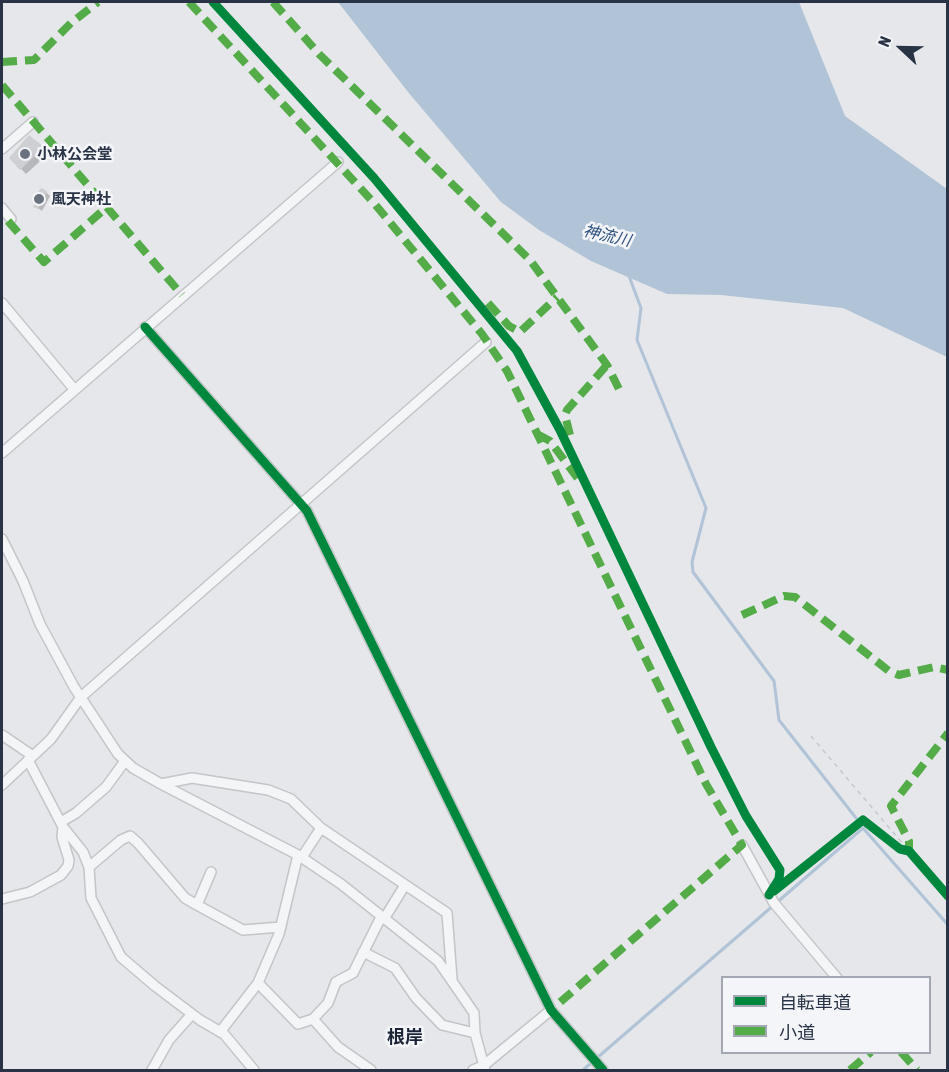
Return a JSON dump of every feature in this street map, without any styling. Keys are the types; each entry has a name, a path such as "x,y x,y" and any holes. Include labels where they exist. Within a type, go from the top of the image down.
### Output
{"street":[{"path":"2,149 33,122"},
{"path":"2,453 338,162"},
{"path":"2,208 11,218 2,226"},
{"path":"2,303 74,389"},
{"path":"146,327 301,504 316,527 551,1010 603,1071"},
{"path":"2,785 51,739 81,697 486,342"},
{"path":"2,539 23,581 40,624 94,722 125,761 160,784 300,856 438,961 474,1013 475,1033 484,1068"},
{"path":"2,735 30,758 62,824 83,852 89,867 91,897 121,957 134,970 192,1014 220,1032 254,1071"},
{"path":"62,824 106,787 125,761"},
{"path":"160,784 192,778 268,790 291,799 321,828 447,914 452,979"},
{"path":"2,899 30,892 61,875 68,867 69,860 62,837 62,824"},
{"path":"220,1032 258,983 281,927 300,856 321,828"},
{"path":"89,867 129,836 138,843 185,898 243,930 281,927"},
{"path":"742,845 774,903 835,976"},
{"path":"197,905 211,872"},
{"path":"258,983 298,1024 313,1018 328,1002 336,982 353,973 383,918 405,885"},
{"path":"363,952 395,968 416,998 442,1025 475,1033"},
{"path":"474,1071 484,1068 551,1010"},
{"path":"152,1071 169,1040 192,1014"},
{"path":"313,1018 338,1047 371,1071"}],"path":[{"path":"811,736 917,860"}],"water":[{"name":"神流川","path":"338,2 799,2 845,116 947,189 947,357 843,308 721,295 667,294 591,261 539,230 501,202 408,92"}],"building":[{"name":"小林公会堂","path":"29,135 44,147 20,170 9,158"},
{"name":"風天神社","path":"41,188 47,191 38,209 33,207 35,202 32,201"}],"waterway":[{"path":"629,276 641,308 637,340 706,508 692,562 693,572 774,681 779,720 856,818"},
{"path":"583,1070 863,828 948,925"}],"marked path":[{"path":"2,62 34,60 71,23 98,2"},
{"path":"189,2 374,203 482,334 507,371 706,784 742,845 551,1010"},
{"path":"273,2 320,55 530,260 607,365 621,393"},
{"path":"2,85 182,295"},
{"path":"8,221 44,262 107,207"},
{"path":"488,303 509,326 520,332 557,297"},
{"path":"570,435 565,415 567,410 607,365"},
{"path":"537,434 550,441 579,480"},
{"path":"742,615 784,596 795,597 889,671 899,675 934,667 948,670"},
{"path":"905,850 909,851 909,841 891,806 948,733"},
{"path":"850,1070 869,1054"},
{"path":"903,1054 917,1070"}],"cycle path":[{"path":"213,2 374,178 517,351 560,430 711,747 746,816 780,870 779,879 769,895"},
{"path":"145,327 307,511 551,1010 603,1070"},
{"path":"774,891 863,820 900,849 909,851 948,896"}],"place":[{"name":"小林公会堂","path":"25,154"},
{"name":"風天神社","path":"39,199"}],"district":[{"name":"根岸","path":"405,1037"}]}
